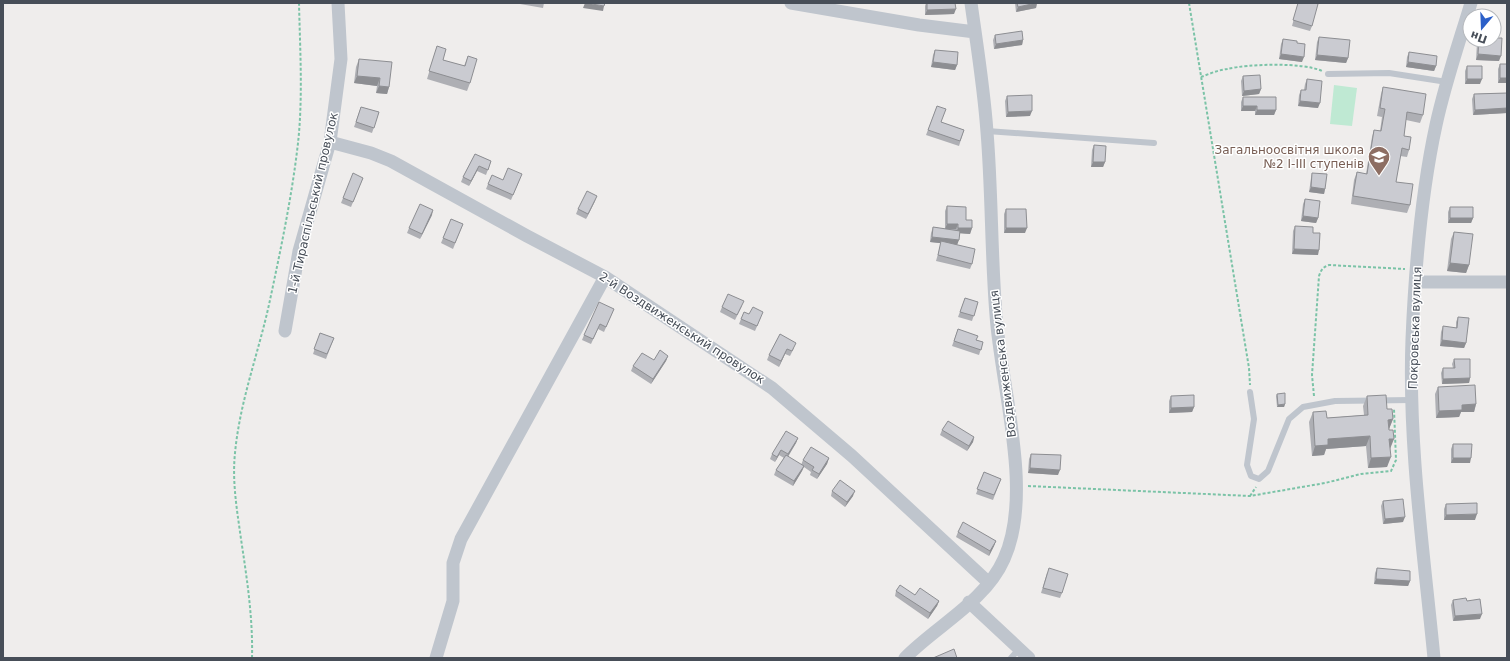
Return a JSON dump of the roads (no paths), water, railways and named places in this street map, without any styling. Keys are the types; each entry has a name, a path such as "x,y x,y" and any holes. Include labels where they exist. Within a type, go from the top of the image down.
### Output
{"street":[{"name":"1-й Тираспільський провулок","path":"285,331 299,251 330,142 341,58 338,3"},
{"path":"791,3 919,25 975,32"},
{"name":"Воздвиженська вулиця","path":"905,658 968,602 998,571 1009,544 1015,511 1016,485 996,316 987,131 971,3"},
{"name":"Покровська вулиця","path":"1434,658 1422,532 1412,400 1412,340 1416,276 1431,155 1447,82 1471,3"},
{"name":"2-й Воздвиженський провулок","path":"330,142 391,161 605,277 772,388 852,456 988,583"},
{"path":"1416,276 1507,282"},
{"path":"436,658 452,601 454,563 460,539 605,277"},
{"path":"968,602 1015,654 1029,658"}],"lane":[{"path":"1328,74 1389,73 1447,82"},
{"path":"987,131 1154,143"},
{"path":"1250,392 1254,419 1247,465 1251,476 1259,479 1268,471 1285,428 1294,413 1302,406 1315,403 1412,400"}],"place":[{"name":"Загальноосвітня школа №2 I-III ступенів","path":"1379,176"}]}
